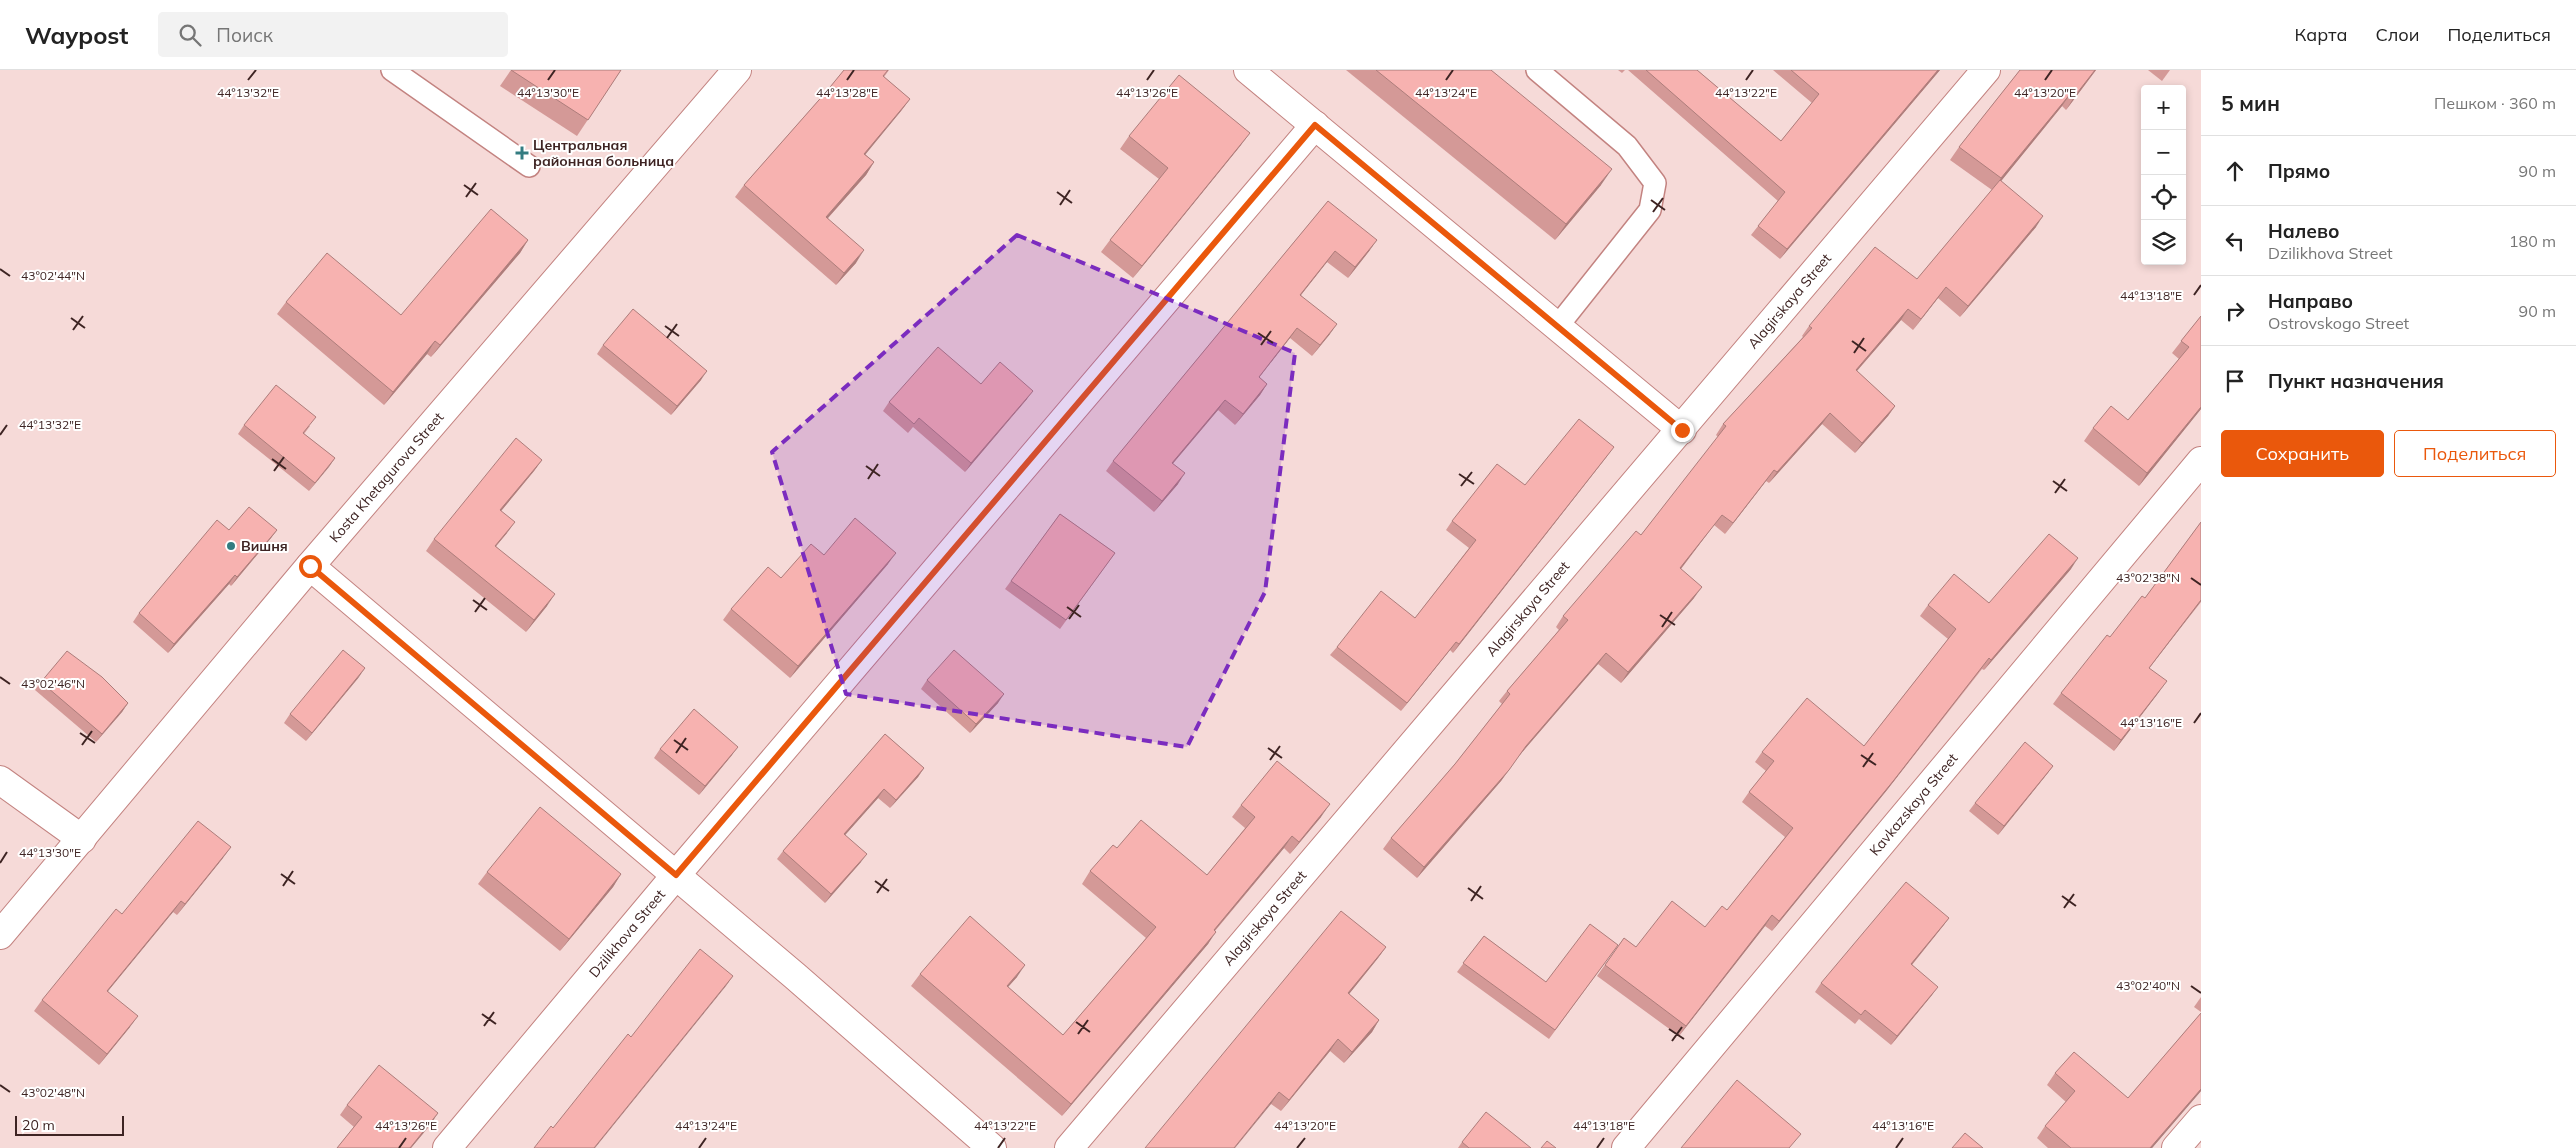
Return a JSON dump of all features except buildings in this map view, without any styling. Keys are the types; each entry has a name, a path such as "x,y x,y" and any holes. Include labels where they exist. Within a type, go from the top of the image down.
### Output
{"street":[{"name":"Kosta Khetagurova Street","path":"0,935 310,566 737,70"},
{"path":"1248,70 1682,430"},
{"name":"Alagirskaya Street","path":"1070,1148 1986,70"},
{"name":"Dzilikhova Street","path":"447,1148 676,875 1315,125"},
{"name":"Kavkazskaya Street","path":"1626,1148 2201,461"},
{"path":"310,566 676,875 992,1148"},
{"path":"0,780 82,839"},
{"path":"2176,1148 2201,1119"}],"lane":[{"path":"392,70 529,166"},
{"path":"1536,70 1627,146 1655,183 1650,210 1557,326"}],"highlighted area":[{"path":"1017,235 1295,353 1265,592 1187,747 846,694 772,452"}],"place":[{"name":"Центральная районная больница","path":"522,153"},
{"name":"Вишня","path":"231,546"}],"route":[{"path":"310,566 676,875 1315,125 1682,430"}]}
